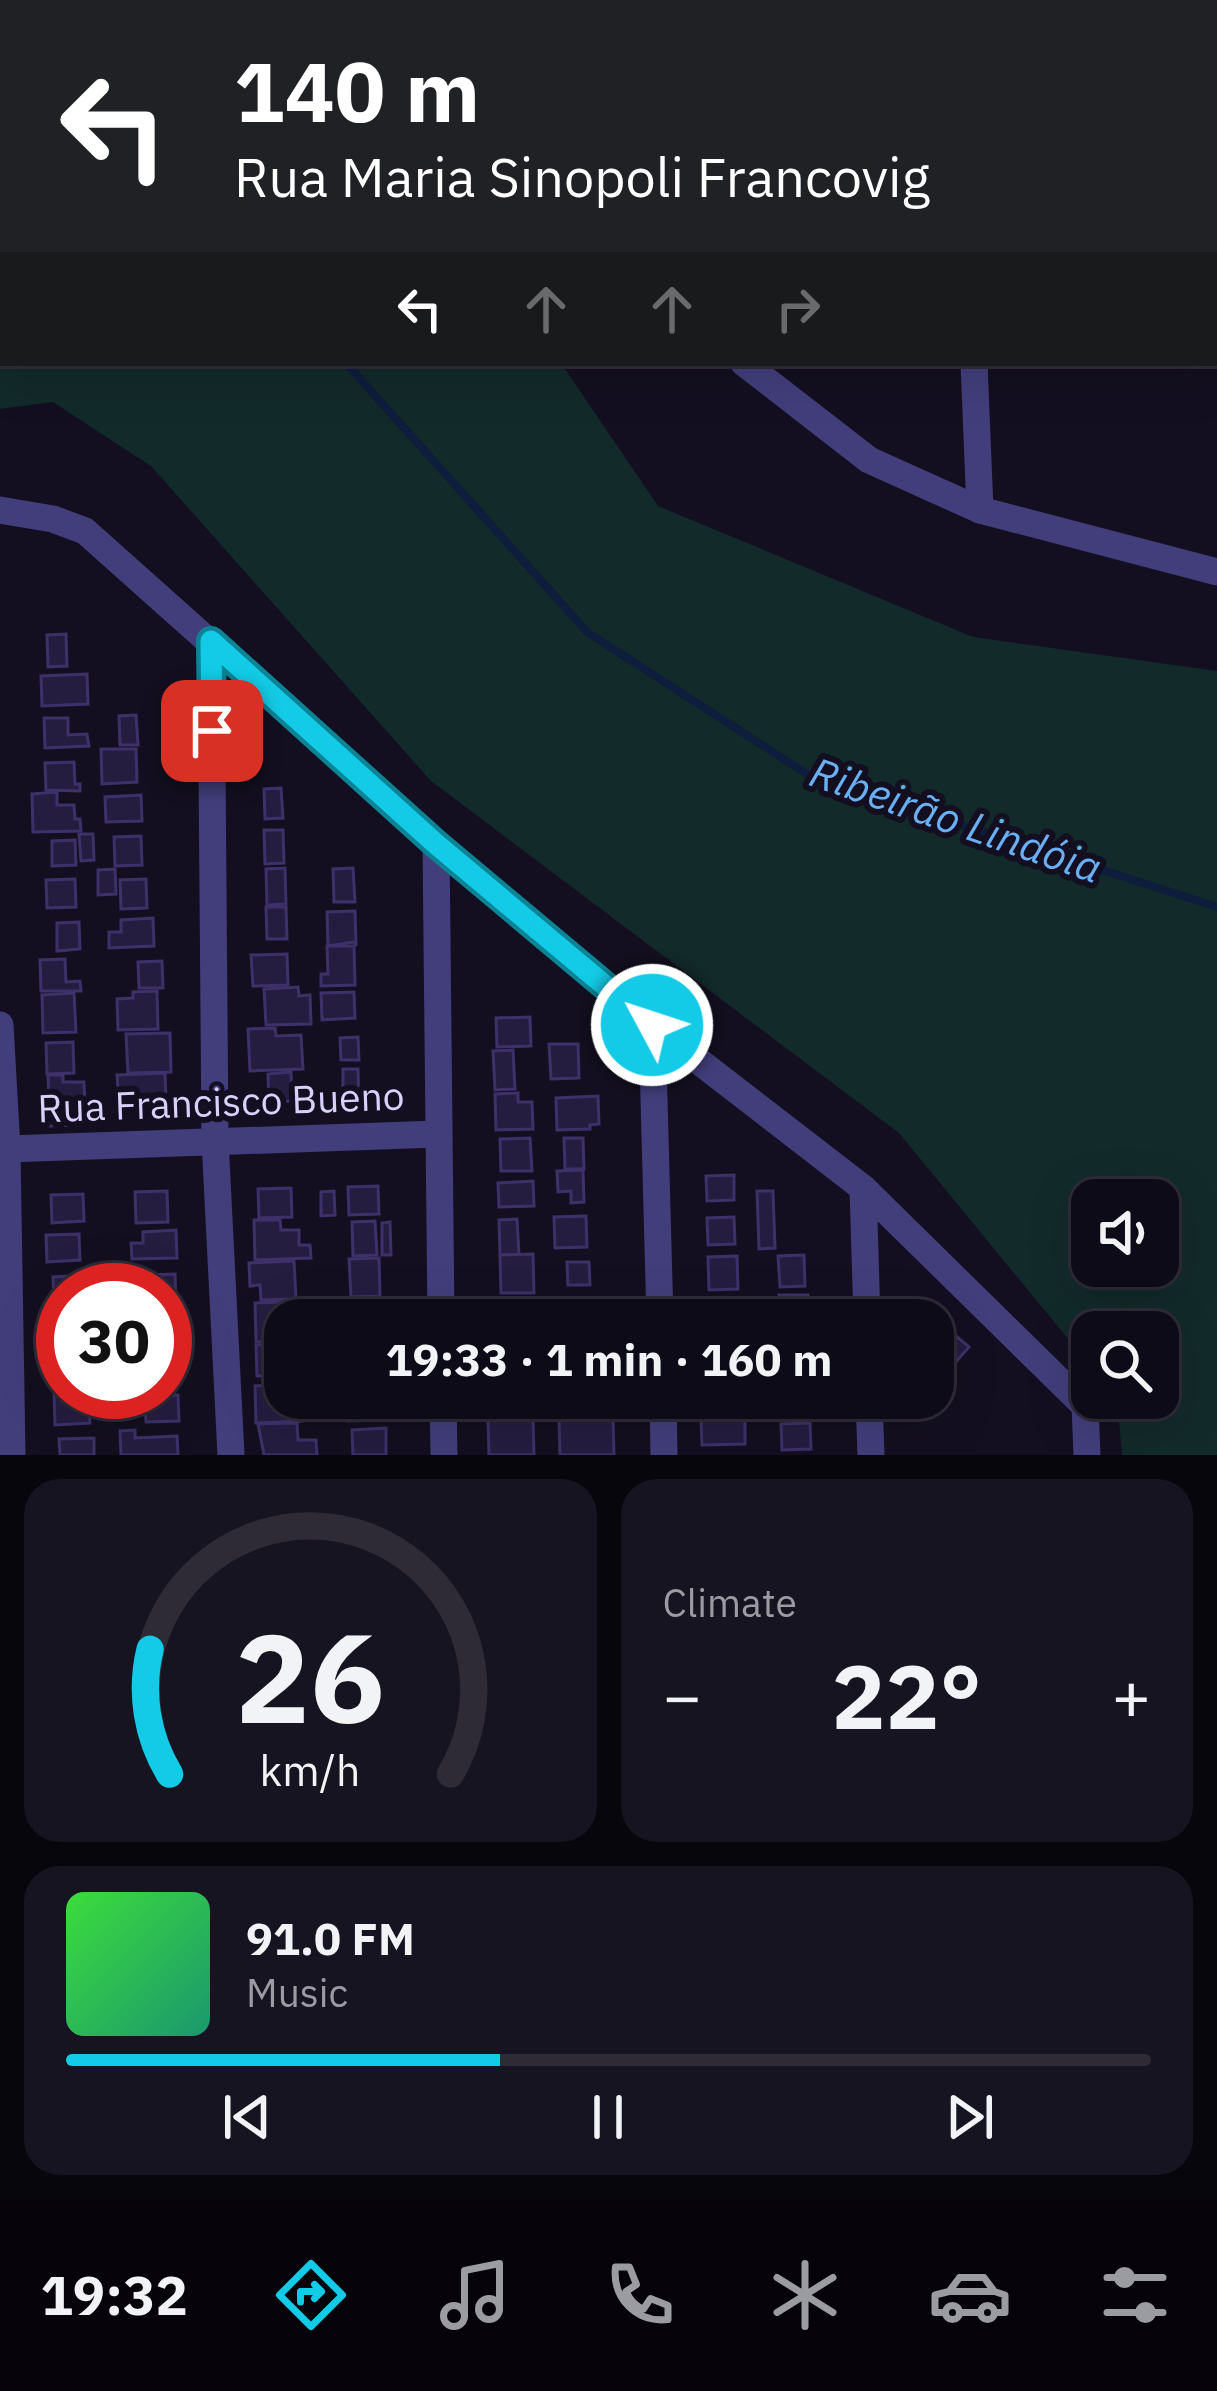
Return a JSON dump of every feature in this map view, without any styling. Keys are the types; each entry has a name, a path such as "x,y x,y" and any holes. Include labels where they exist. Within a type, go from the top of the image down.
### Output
{"street":[{"path":"748,366 869,460 980,510 1217,572"},
{"path":"974,366 980,510"},
{"path":"0,510 85,532 436,844 652,1025 863,1188 1085,1406 1087,1455"},
{"path":"211,641 214,1140 231,1455"},
{"path":"436,844 441,1299"},
{"path":"0,1025 7,1149 8,1438"},
{"path":"652,1025 659,1299"},
{"name":"Rua Francisco Bueno","path":"7,1149 437,1134"},
{"path":"863,1188 866,1299"},
{"path":"443,1419 444,1455"},
{"path":"663,1419 664,1455"},
{"path":"870,1419 871,1455"}],"green space":[{"path":"0,366 563,366 658,506 973,637 1217,671 1217,1455 1122,1455 1119,1419 1179,1419 1179,1311 1071,1311 1071,1342 899,1133 431,781 151,466 53,402 0,409"}],"building":[{"path":"66,634 67,666 48,667 47,635"},
{"path":"87,674 88,704 42,706 41,676"},
{"path":"136,715 138,745 120,745 119,716"},
{"path":"44,718 68,718 68,735 87,734 89,746 45,748"},
{"path":"101,749 136,749 137,782 102,784"},
{"path":"74,762 80,791 46,790 45,763"},
{"path":"281,788 283,818 265,819 264,789"},
{"path":"57,792 57,805 74,805 81,831 33,832 32,794"},
{"path":"141,795 142,821 106,822 105,797"},
{"path":"264,830 283,830 284,863 265,864"},
{"path":"79,834 93,834 94,860 81,861"},
{"path":"141,836 142,865 115,866 114,837"},
{"path":"75,840 76,865 52,866 52,841"},
{"path":"285,868 286,904 267,905 266,869"},
{"path":"353,868 355,902 334,902 333,869"},
{"path":"115,869 116,894 98,895 98,870"},
{"path":"75,879 76,907 47,908 46,880"},
{"path":"146,879 147,908 121,909 120,880"},
{"path":"266,907 286,907 287,939 267,939"},
{"path":"355,911 356,946 354,942 328,946 327,912"},
{"path":"153,918 154,946 109,948 109,932 121,932 121,920"},
{"path":"79,922 80,949 57,951 57,923"},
{"path":"327,946 354,946 355,985 321,986 321,974 328,974"},
{"path":"287,954 288,985 253,986 251,955"},
{"path":"65,959 66,982 80,981 81,991 41,991 40,960"},
{"path":"162,961 163,988 139,988 138,962"},
{"path":"298,987 299,996 310,995 311,1024 266,1025 264,989"},
{"path":"157,991 158,1029 118,1030 117,999 133,998 133,992"},
{"path":"354,992 355,1018 322,1020 321,993"},
{"path":"74,993 76,1032 43,1033 42,995"},
{"path":"530,1017 531,1046 497,1047 496,1018"},
{"path":"275,1028 276,1036 301,1035 303,1069 250,1071 248,1029"},
{"path":"170,1033 171,1072 128,1073 126,1034"},
{"path":"358,1037 359,1060 341,1060 340,1038"},
{"path":"73,1042 74,1073 47,1074 46,1043"},
{"path":"549,1044 578,1044 579,1078 551,1079"},
{"path":"513,1050 515,1089 495,1090 493,1051"},
{"path":"343,1069 358,1069 359,1109 332,1110 331,1095 343,1095"},
{"path":"291,1072 292,1101 269,1102 268,1074"},
{"path":"165,1073 166,1104 119,1106 117,1075"},
{"path":"48,1075 63,1075 63,1082 84,1082 85,1109 76,1109 77,1125 50,1126"},
{"path":"518,1093 518,1102 532,1102 533,1129 496,1130 495,1094"},
{"path":"598,1096 599,1124 590,1129 557,1130 556,1098"},
{"path":"530,1138 532,1171 501,1171 500,1139"},
{"path":"564,1138 583,1138 584,1169 565,1169"},
{"path":"583,1170 584,1202 571,1203 571,1191 558,1192 557,1171"},
{"path":"734,1175 734,1200 707,1201 706,1176"},
{"path":"533,1181 534,1206 499,1207 498,1183"},
{"path":"378,1186 379,1214 349,1215 348,1187"},
{"path":"291,1188 292,1217 259,1218 258,1189"},
{"path":"167,1191 168,1222 136,1223 135,1192"},
{"path":"334,1191 335,1215 321,1216 321,1192"},
{"path":"757,1191 773,1191 775,1248 759,1249"},
{"path":"83,1194 84,1221 52,1223 51,1195"},
{"path":"586,1216 587,1247 555,1248 554,1217"},
{"path":"734,1217 735,1244 708,1245 707,1218"},
{"path":"517,1219 519,1255 500,1255 499,1220"},
{"path":"254,1220 280,1220 281,1230 299,1230 299,1245 310,1245 311,1258 255,1260"},
{"path":"375,1221 377,1255 353,1256 352,1222"},
{"path":"390,1222 391,1255 382,1255 382,1223"},
{"path":"176,1230 177,1258 132,1259 131,1243 143,1243 143,1232"},
{"path":"79,1234 80,1260 47,1262 46,1235"},
{"path":"533,1254 534,1293 501,1293 500,1255"},
{"path":"804,1255 805,1286 780,1287 778,1256"},
{"path":"737,1256 738,1289 709,1290 708,1257"},
{"path":"379,1258 380,1296 351,1297 349,1259"},
{"path":"294,1261 296,1299 261,1300 260,1285 250,1286 249,1263"},
{"path":"567,1262 589,1262 590,1285 568,1285"},
{"path":"779,1295 808,1295 808,1299 779,1299"},
{"path":"255,1303 264,1303 264,1342 256,1342"},
{"path":"954,1334 969,1347 954,1364"},
{"path":"256,1345 264,1345 264,1376 257,1376"},
{"path":"264,1385 264,1419 302,1421 256,1423 255,1386"},
{"path":"55,1419 90,1419 90,1423 55,1425"},
{"path":"533,1419 534,1455 489,1455 488,1420"},
{"path":"559,1419 613,1419 614,1455 560,1455"},
{"path":"745,1419 745,1444 702,1445 701,1420"},
{"path":"297,1423 298,1440 316,1440 317,1455 264,1455 258,1424"},
{"path":"810,1423 811,1449 782,1450 781,1424"},
{"path":"386,1428 386,1455 353,1455 352,1430"},
{"path":"135,1430 135,1438 177,1436 178,1455 121,1455 120,1431"},
{"path":"94,1438 94,1455 60,1455 59,1439"}],"waterway":[{"name":"Ribeirão Lindóia","path":"349,366 587,632 810,776 1217,907"}],"route":[{"path":"212,731 211,641 436,844 652,1025"}]}
